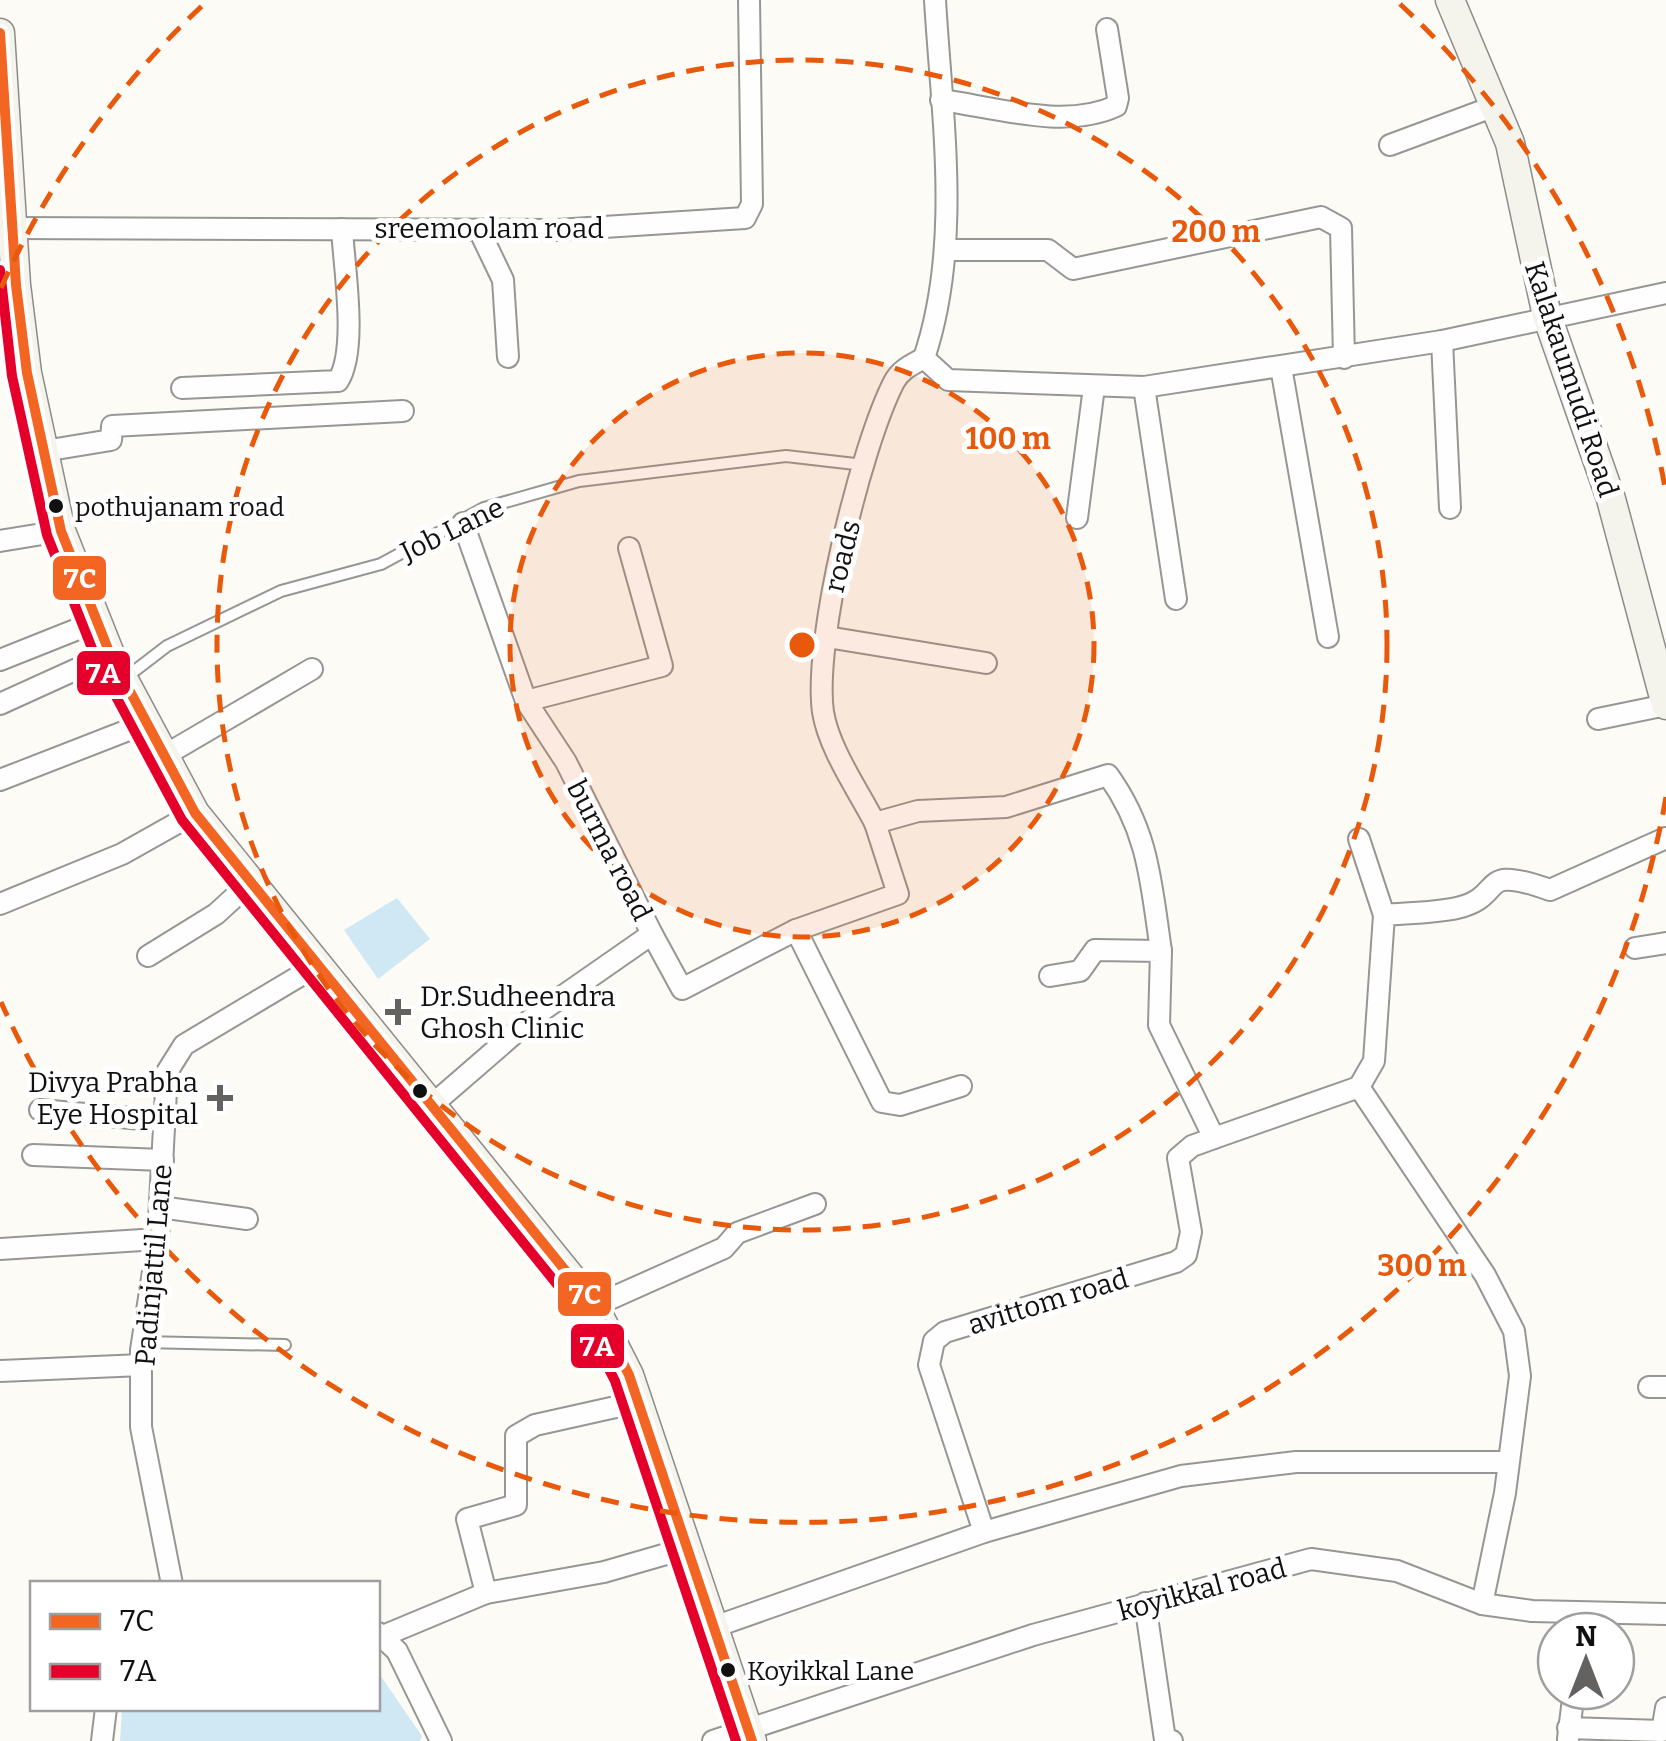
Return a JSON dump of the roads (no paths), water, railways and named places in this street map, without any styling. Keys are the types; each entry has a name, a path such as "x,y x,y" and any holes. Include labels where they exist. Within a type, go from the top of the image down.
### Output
{"main road":[{"name":"Kalakaumudi Road","path":"1450,0 1510,142 1548,316 1660,656 1666,705"},
{"path":"0,34 11,228 8,286 61,531 110,654 168,754 196,813 594,1306 638,1402 751,1736"}],"street":[{"name":"sreemoolam road","path":"11,228 479,230 746,218 752,204 749,0"},
{"path":"935,0 946,250 938,315 924,358 948,380 1144,387 1442,341 1666,292"},
{"path":"941,100 1052,116 1107,110 1116,106 1118,98 1106,29"},
{"path":"1390,146 1495,106"},
{"path":"946,250 1048,250 1073,269 1322,217 1342,228 1344,358"},
{"path":"182,388 338,382 347,368 348,348 342,228"},
{"path":"479,230 503,280 508,356"},
{"path":"1442,341 1450,508"},
{"name":"roads","path":"796,930 898,894 875,823 823,709 830,604 864,465 895,380 905,368 924,358"},
{"path":"1281,367 1328,637"},
{"path":"1077,518 1094,387"},
{"path":"1144,387 1176,599"},
{"path":"44,450 111,440 112,426 403,410"},
{"name":"burma road","path":"432,1104 537,1014 652,934 566,762 526,700 464,523"},
{"path":"0,541 61,531"},
{"path":"526,700 662,666 629,548"},
{"path":"0,660 98,621"},
{"path":"828,637 986,663"},
{"path":"0,704 110,654"},
{"path":"168,754 312,669"},
{"path":"1598,719 1666,705"},
{"path":"0,780 149,722"},
{"path":"875,823 918,812 1006,807 1108,774 1132,808 1149,864 1161,951 1159,1026 1214,1138 1358,1087 1374,1061 1384,915 1359,839"},
{"path":"0,904 122,854 196,813"},
{"path":"1384,915 1458,908 1498,878 1518,879 1550,890 1666,838"},
{"path":"148,956 216,914 251,882"},
{"path":"652,934 682,989 796,930 882,1102 892,1106 961,1086"},
{"path":"1635,948 1666,943"},
{"path":"1050,976 1080,972 1095,950 1161,951"},
{"name":"Padinjattil Lane","path":"171,1581 141,1426 142,1342 158,1239 167,1072 184,1045 318,965"},
{"path":"1358,1087 1485,1275 1514,1331 1520,1376 1482,1604"},
{"path":"40,1110 166,1122"},
{"name":"avittom road","path":"984,1532 929,1366 934,1341 945,1332 1176,1262 1186,1254 1191,1232 1178,1158 1192,1146 1214,1138"},
{"path":"33,1155 163,1160"},
{"path":"594,1306 724,1248 737,1233 814,1204"},
{"path":"160,1207 247,1219"},
{"path":"0,1249 158,1239"},
{"path":"0,1371 142,1364"},
{"path":"486,1594 467,1520 516,1505 516,1436 535,1425 638,1402"},
{"path":"714,1627 984,1532 1180,1476 1296,1462 1507,1462"},
{"path":"440,1741 396,1651 380,1634 486,1594 604,1572 688,1548"},
{"name":"koyikkal road","path":"713,1741 751,1736 1033,1636 1310,1560 1398,1571 1482,1604 1536,1614"},
{"path":"1145,1604 1165,1740 1172,1741"},
{"name":"koyikkal road","path":"1636,1617 1666,1614"},
{"path":"1568,1735 1661,1736 1666,1708"},
{"path":"102,1741 106,1711"}],"lane":[{"name":"Job Lane","path":"124,679 167,646 281,590 381,564 464,523 484,508 579,481 786,456 864,465"},
{"path":"142,1342 285,1345"}],"water":[{"path":"397,898 430,939 378,979 344,930"},
{"path":"380,1675 422,1736 420,1741 120,1741 122,1711 380,1711"}],"place":[{"name":"pothujanam road","path":"56,506"},
{"name":"Dr.Sudheendra Ghosh Clinic","path":"398,1012"},
{"name":"Divya Prabha Eye Hospital","path":"220,1098"},
{"name":"Koyikkal Lane","path":"728,1670"}]}
